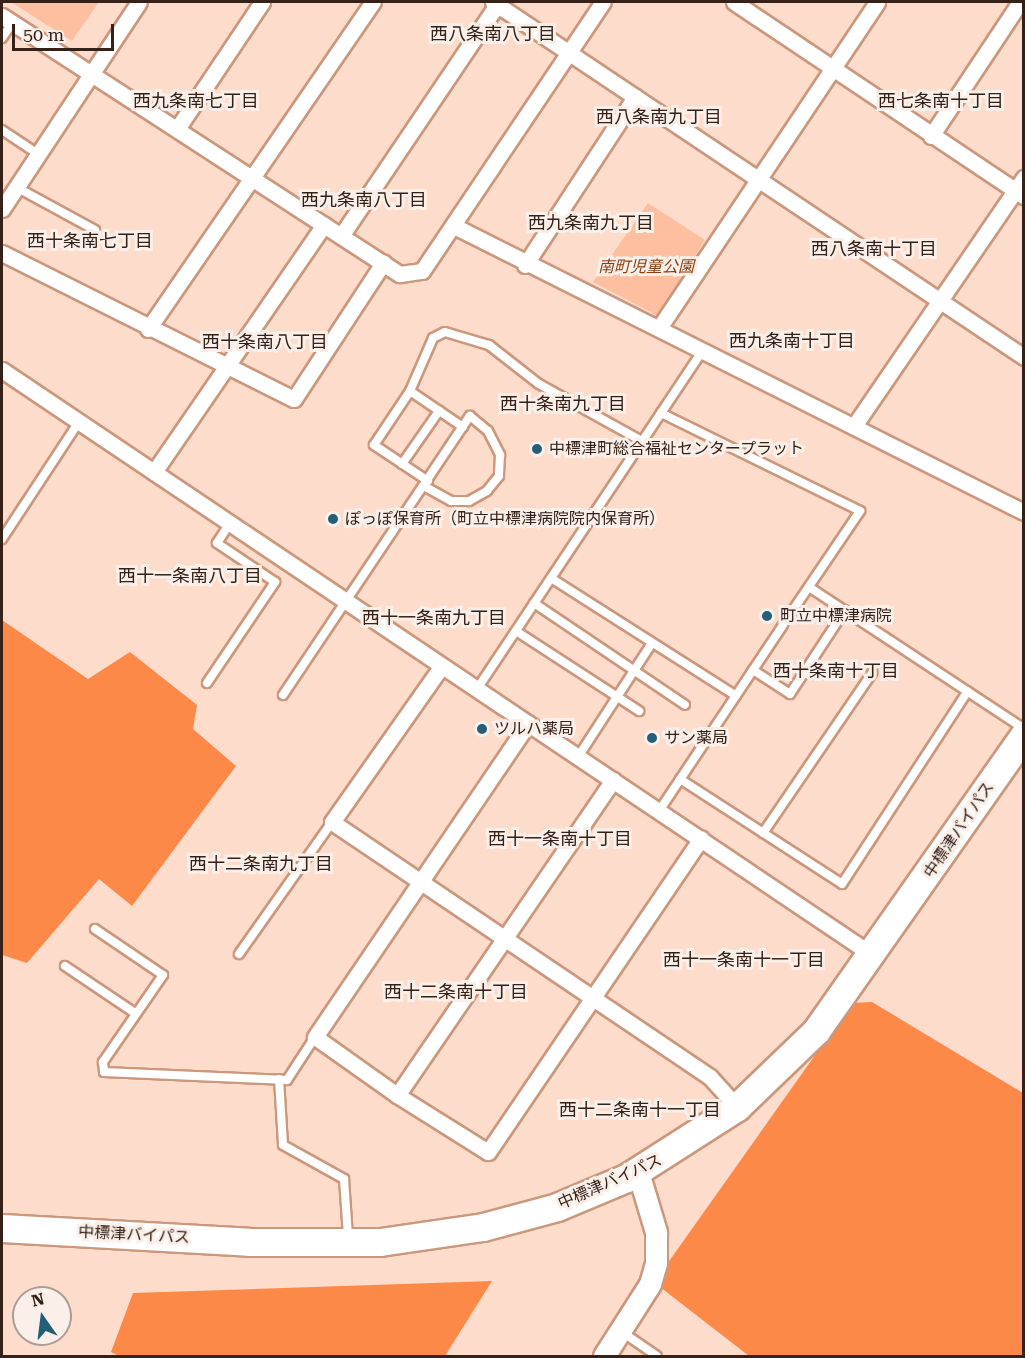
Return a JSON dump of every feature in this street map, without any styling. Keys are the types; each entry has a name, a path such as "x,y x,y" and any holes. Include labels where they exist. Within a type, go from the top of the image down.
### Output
{"highway":[{"name":"中標津バイパス","path":"2,1228 349,1244 434,1238 557,1207 638,1172 737,1107 816,1031 874,956 1023,735"}],"street":[{"path":"2,209 139,2"},
{"path":"177,129 262,2"},
{"path":"148,329 373,2"},
{"path":"341,236 496,2 567,52 1023,357"},
{"path":"7,19 400,274 422,271 454,226 567,52 603,2"},
{"path":"659,328 756,178 877,2"},
{"path":"931,136 1020,2"},
{"path":"739,3 931,136 1021,188 854,426"},
{"path":"525,265 635,97"},
{"path":"154,472 228,368 324,225"},
{"path":"454,226 525,265 659,328 1023,512"},
{"path":"2,253 148,329 294,399 383,263"},
{"path":"2,370 874,956"},
{"path":"441,667 332,822 710,1077 737,1107"},
{"path":"528,723 422,884 315,1037 397,1095 488,1152 701,839"},
{"path":"397,1095 613,780"},
{"path":"604,1356 620,1332 656,1263 654,1223 638,1172"}],"lane":[{"path":"2,38 7,19"},
{"path":"2,130 38,154"},
{"path":"16,187 95,230"},
{"path":"283,695 348,602 426,484 470,416 488,431 500,455 499,476 470,501 452,501 426,484 374,445 410,392 433,338 445,332 489,345 539,384 642,441"},
{"path":"476,690 703,350"},
{"path":"410,392 463,427"},
{"path":"402,464 439,411"},
{"path":"661,414 860,511 791,613"},
{"path":"2,539 79,422"},
{"path":"207,683 275,582 217,543 230,523"},
{"path":"550,578 736,696"},
{"path":"809,586 1023,729"},
{"path":"534,603 685,705"},
{"path":"753,670 790,694 845,610"},
{"path":"659,811 783,626"},
{"path":"516,631 639,711"},
{"path":"578,757 652,643"},
{"path":"763,833 872,673"},
{"path":"680,780 842,884 968,692"},
{"path":"239,954 332,822"},
{"path":"95,929 163,975 103,1062 104,1072 287,1080 315,1037"},
{"path":"65,966 135,1013"},
{"path":"279,1080 283,1145 344,1179 349,1244"},
{"path":"620,1332 657,1356"}],"green space":[{"path":"11,2 99,2 72,41"},
{"name":"南町児童公園","path":"648,203 705,240 658,316 593,282"}],"shaded area":[{"path":"2,620 88,679 130,652 197,705 193,729 236,766 132,906 99,879 27,963 2,955"},
{"path":"872,1002 1023,1093 1023,1356 749,1356 660,1287 660,1274 852,1003"},
{"path":"492,1281 445,1356 119,1356 111,1352 133,1293"}],"place":[{"name":"中標津町総合福祉センタープラット","path":"537,449"},
{"name":"ぽっぽ保育所（町立中標津病院院内保育所）","path":"333,519"},
{"name":"町立中標津病院","path":"767,616"},
{"name":"ツルハ薬局","path":"482,729"},
{"name":"サン薬局","path":"652,738"}],"district":[{"name":"西八条南八丁目","path":"493,34"},
{"name":"西九条南七丁目","path":"196,101"},
{"name":"西七条南十丁目","path":"941,101"},
{"name":"西八条南九丁目","path":"659,117"},
{"name":"西九条南八丁目","path":"364,200"},
{"name":"西九条南九丁目","path":"591,223"},
{"name":"西十条南七丁目","path":"90,241"},
{"name":"西八条南十丁目","path":"874,249"},
{"name":"西九条南十丁目","path":"792,341"},
{"name":"西十条南八丁目","path":"265,342"},
{"name":"西十条南九丁目","path":"563,404"},
{"name":"西十一条南八丁目","path":"190,576"},
{"name":"西十一条南九丁目","path":"434,618"},
{"name":"西十条南十丁目","path":"836,671"},
{"name":"西十一条南十丁目","path":"560,839"},
{"name":"西十二条南九丁目","path":"261,864"},
{"name":"西十一条南十一丁目","path":"744,960"},
{"name":"西十二条南十丁目","path":"456,992"},
{"name":"西十二条南十一丁目","path":"640,1110"}]}
